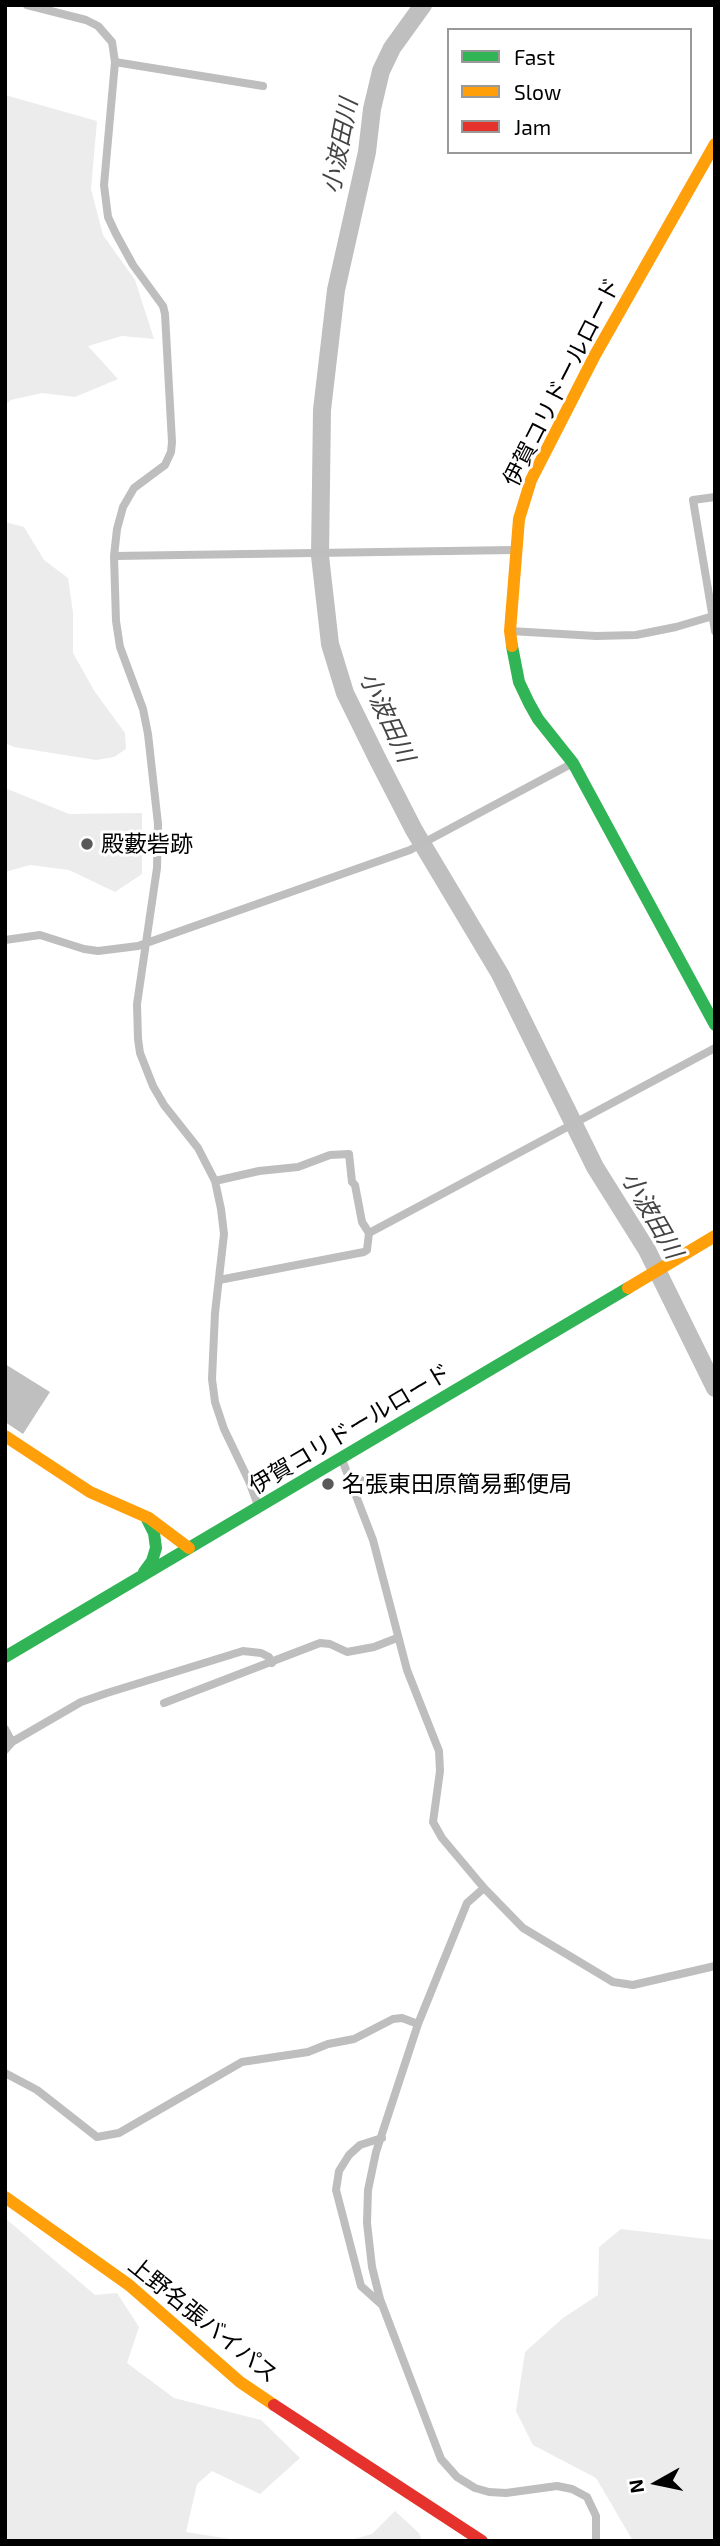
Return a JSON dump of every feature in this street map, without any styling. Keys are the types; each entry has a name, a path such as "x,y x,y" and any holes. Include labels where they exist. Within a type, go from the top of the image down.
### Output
{"main road":[{"name":"伊賀コリドールロード","path":"715,144 595,355 548,445 525,497 515,550 510,631 514,663 529,703 538,719 573,763 715,1025"},
{"name":"伊賀コリドールロード","path":"5,1657 715,1237"},
{"path":"5,1436 90,1492 142,1514 189,1548"},
{"path":"142,1514 150,1524 156,1548 152,1561 142,1576"},
{"name":"上野名張バイパス","path":"5,2197 129,2285 240,2382 482,2541"}],"street":[{"path":"27,5 86,20 98,26 112,42 115,62 104,195 108,217 133,265 163,306 165,314 171,452 165,465 134,488 123,507 114,556 116,621 120,648 143,709 158,824 157,868 137,1004 137,1029 141,1053 153,1086 164,1105 193,1141 215,1181 224,1223 211,1366 215,1402 259,1508"},
{"path":"115,62 263,86"},
{"path":"715,497 693,500 715,631"},
{"path":"114,556 515,550"},
{"path":"510,631 596,636 636,635 713,616"},
{"path":"5,940 40,935 98,951 138,946 410,850 573,763"},
{"path":"369,1233 715,1048"},
{"path":"215,1181 259,1171 298,1167 330,1155 349,1154 352,1182 355,1185 362,1222 369,1233 368,1250 364,1252 219,1280"},
{"path":"341,1457 373,1540 397,1638 441,1760 433,1822 442,1838 484,1888 523,1927 612,1982 633,1985 715,1966"},
{"path":"350,1478 397,1487 439,1488"},
{"path":"164,1703 320,1643 330,1644 347,1652 373,1647 397,1638"},
{"path":"5,1750 12,1742 81,1702 243,1651 261,1653 269,1657 272,1663"},
{"path":"5,1729 12,1742"},
{"path":"484,1888 467,1903 418,2024 382,2138 368,2190 367,2223 372,2267 383,2306 442,2459 457,2477 475,2488 489,2492 506,2493 557,2486 572,2489 587,2497 596,2516 596,2541"},
{"path":"5,2073 37,2090 97,2137 119,2133 242,2062 308,2052 328,2044 354,2039 393,2019 402,2018 418,2024"},
{"path":"382,2138 360,2145 349,2155 339,2171 336,2190 360,2286 383,2306"}],"shaded area":[{"path":"5,95 97,121 91,189 103,235 135,280 154,339 122,336 88,346 118,379 75,397 42,393 11,400 5,405"},
{"path":"5,522 24,527 44,560 68,578 73,612 73,653 95,692 125,733 126,749 114,757 96,760 14,747 5,743"},
{"path":"5,788 69,814 142,813 142,874 115,892 69,870 30,865 5,872"},
{"path":"5,1364 50,1392 23,1434 5,1422"},
{"path":"5,2218 95,2295 117,2293 139,2327 127,2363 174,2398 261,2420 300,2458 260,2494 212,2471 197,2484 186,2532 243,2541 5,2541"},
{"path":"621,2229 715,2240 715,2541 633,2541 596,2478 533,2445 516,2411 525,2352 563,2318 598,2295 599,2247"},
{"path":"395,2511 419,2533 422,2541 347,2541 372,2534"}],"waterway":[{"name":"小波田川","path":"423,5 392,48 381,71 372,109 367,152 336,290 322,410 320,556 330,644 345,693 414,830 500,974 595,1167 647,1250 715,1388"}],"traffic: fast":[{"path":"512,646 519,682 529,703 538,719 573,763 715,1025"},
{"path":"5,1657 628,1288"},
{"path":"144,1572 152,1561 156,1548 154,1533 147,1519"}],"traffic: slow":[{"path":"512,646 510,631 519,519 531,480 595,355 715,144"},
{"path":"628,1288 715,1236"},
{"path":"5,1436 90,1492 149,1518 189,1548"},
{"path":"5,2197 129,2285 240,2382 274,2405"}],"traffic: jam":[{"path":"274,2405 482,2541"}],"place":[{"name":"殿藪砦跡","path":"87,844"},
{"name":"名張東田原簡易郵便局","path":"328,1484"}]}
